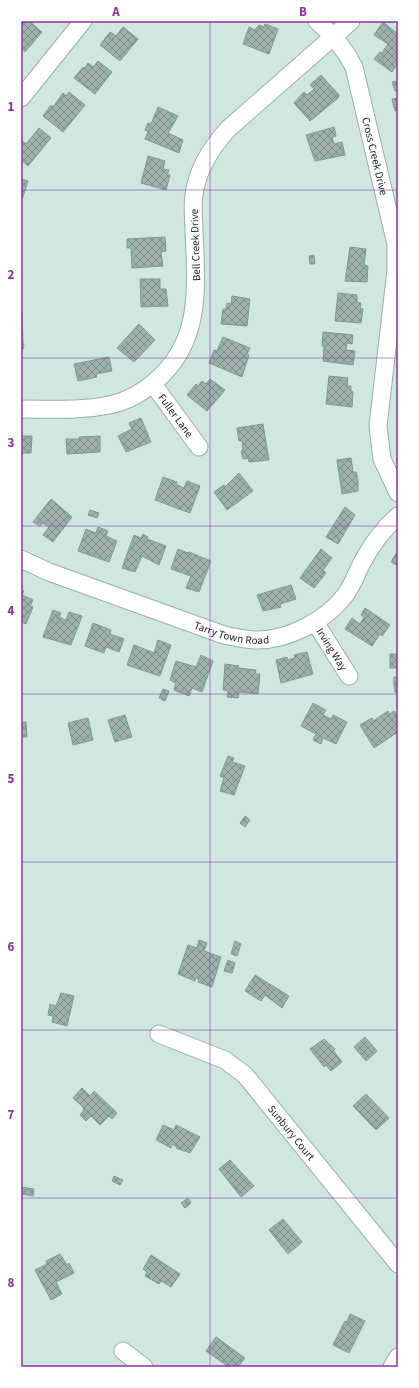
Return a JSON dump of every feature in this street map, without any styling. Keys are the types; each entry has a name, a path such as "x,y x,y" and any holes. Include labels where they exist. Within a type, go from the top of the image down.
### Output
{"street":[{"path":"24,87 83,21"},
{"name":"Cross Creek Drive","path":"317,21 334,36 349,57 358,80 396,244 396,270 378,426 382,459 398,492"},
{"name":"Bell Creek Drive","path":"21,409 104,406 125,400 153,384 166,372 183,347 192,321 196,289 194,195 205,160 217,141 228,129 351,21"},
{"name":"Fuller Lane","path":"153,384 199,447"},
{"name":"Tarry Town Road","path":"21,559 49,572 224,635 240,639 257,640 284,636 315,622 337,604 346,594 369,550 384,530 398,516"},
{"name":"Irving Way","path":"315,622 349,676"},
{"name":"Sunbury Court","path":"159,1034 225,1060 245,1076 398,1264"},
{"path":"123,1350 144,1367"},
{"path":"392,1367 398,1357"}],"building":[{"path":"21,21 29,21 42,32 25,52 21,49"},
{"path":"383,22 398,34 398,63 392,72 374,59 380,52 382,53 388,44 374,35"},
{"path":"265,24 278,29 269,54 243,44 249,27 255,30 259,25 264,27"},
{"path":"123,27 138,39 120,61 100,45 110,32 116,36"},
{"path":"98,61 112,72 95,94 74,78 83,67 85,68 88,63 93,67"},
{"path":"321,75 339,95 338,98 310,121 294,103 304,92 307,95 314,89 310,85"},
{"path":"398,81 398,91 395,91 392,82"},
{"path":"69,92 85,105 63,132 43,116 51,105 53,107 63,93 66,96"},
{"path":"398,98 398,110 395,111 392,99"},
{"path":"158,107 178,116 168,133 183,140 179,153 145,139 148,132 145,130 148,123 151,124"},
{"path":"334,127 336,136 332,137 334,144 342,142 345,155 315,161 306,135"},
{"path":"39,128 51,138 28,166 21,160 21,144 23,141 26,144"},
{"path":"148,156 165,161 163,169 169,170 167,175 170,175 166,190 141,183"},
{"path":"21,179 28,181 21,203"},
{"path":"165,237 166,251 161,252 163,266 132,268 131,248 127,248 127,239"},
{"path":"350,247 366,249 364,265 368,266 367,282 345,281"},
{"path":"314,255 315,264 310,264 309,256"},
{"path":"140,279 160,279 160,289 166,289 168,306 141,307"},
{"path":"338,293 357,295 357,302 361,303 360,308 363,309 361,323 335,321"},
{"path":"232,296 250,299 247,326 221,324 223,309 226,309 227,303 231,304"},
{"path":"21,311 24,346 23,349 21,349"},
{"path":"139,324 155,340 134,362 117,348"},
{"path":"323,332 353,335 352,344 347,343 346,350 355,351 353,365 323,361"},
{"path":"223,337 250,348 247,354 249,355 242,377 209,363 214,350 217,351"},
{"path":"109,357 112,371 96,374 97,377 78,381 74,364"},
{"path":"329,376 348,378 347,386 351,386 351,391 353,392 352,407 326,404"},
{"path":"210,379 225,390 207,411 187,395 196,384 198,386 202,381 206,384"},
{"path":"141,418 151,442 126,452 118,436 132,429 129,423"},
{"path":"263,424 269,460 249,462 248,458 243,459 241,451 243,450 242,441 239,441 237,428"},
{"path":"21,436 32,436 31,453 21,453"},
{"path":"100,436 100,452 67,454 66,439"},
{"path":"351,458 353,472 356,472 358,479 358,491 342,494 337,460"},
{"path":"239,473 253,491 227,510 214,492 224,485 225,487"},
{"path":"163,477 177,482 176,484 184,488 187,481 200,486 190,513 155,500"},
{"path":"51,499 72,517 53,542 43,535 49,527 43,523 40,526 33,522"},
{"path":"345,507 355,515 338,544 326,537"},
{"path":"90,510 99,513 97,518 88,515"},
{"path":"98,527 108,531 106,536 117,541 109,562 78,551 86,529 96,533"},
{"path":"143,534 148,537 147,539 166,546 159,565 142,556 135,572 122,568 134,535 141,538"},
{"path":"178,549 211,561 199,592 186,588 191,576 171,569"},
{"path":"321,549 332,558 323,570 326,573 314,588 300,578"},
{"path":"398,550 398,566 391,562"},
{"path":"291,585 296,599 280,604 281,607 263,611 257,595"},
{"path":"21,590 24,591 22,595 33,600 30,606 33,607 26,624 21,622"},
{"path":"365,608 390,625 382,636 380,634 372,646 345,629 352,618 360,624 364,617 361,615"},
{"path":"53,610 61,613 59,617 66,620 69,612 82,616 71,645 43,637"},
{"path":"93,623 111,630 110,634 124,639 119,652 106,647 104,653 85,646"},
{"path":"158,640 171,645 160,676 127,665 134,645 154,653"},
{"path":"307,652 313,674 281,683 276,660 287,657 288,660 295,658 294,655"},
{"path":"390,654 398,654 398,692 395,692 394,684 394,677 397,677 397,668 390,668"},
{"path":"201,655 213,661 202,692 192,688 189,696 174,690 176,683 170,680 176,661 196,667"},
{"path":"225,664 239,666 238,668 256,670 255,674 260,674 258,694 239,692 238,698 227,697 228,691 223,690"},
{"path":"163,689 169,691 165,701 159,698"},
{"path":"313,703 326,710 323,715 331,719 333,715 347,722 336,744 323,738 321,744 313,740 316,734 301,726"},
{"path":"388,711 390,714 394,711 398,718 398,732 374,748 360,725 372,718 373,721"},
{"path":"125,715 132,737 115,742 108,720"},
{"path":"88,718 93,740 73,745 68,723"},
{"path":"21,722 26,722 27,737 21,737"},
{"path":"228,756 234,758 232,762 245,766 234,795 220,791 224,778 220,776"},
{"path":"245,816 250,820 245,827 240,823"},
{"path":"199,940 207,943 204,951 221,957 212,987 198,982 199,979 196,978 195,981 178,974 188,945 197,948"},
{"path":"235,941 241,944 237,956 231,954"},
{"path":"228,960 235,963 232,973 224,971"},
{"path":"255,975 289,996 282,1008 265,995 261,1001 245,991"},
{"path":"61,993 74,996 67,1026 52,1022 53,1016 48,1015 50,1004 56,1006"},
{"path":"365,1037 377,1051 366,1061 354,1047"},
{"path":"324,1039 335,1049 333,1050 342,1062 331,1071 326,1065 324,1067 310,1049"},
{"path":"82,1088 90,1096 94,1091 117,1113 112,1119 109,1116 100,1125 91,1116 86,1121 80,1115 84,1110 83,1107 73,1098"},
{"path":"366,1094 389,1118 376,1130 353,1106"},
{"path":"163,1125 174,1130 176,1125 200,1137 190,1153 176,1148 177,1147 172,1144 171,1148 156,1140"},
{"path":"230,1160 254,1186 241,1197 219,1169"},
{"path":"114,1176 123,1180 120,1185 112,1181"},
{"path":"21,1187 34,1189 33,1196 21,1194"},
{"path":"188,1198 191,1203 185,1208 181,1203"},
{"path":"283,1219 302,1242 288,1254 269,1230"},
{"path":"60,1254 67,1265 69,1263 74,1273 56,1282 62,1294 51,1300 35,1270 47,1264 46,1261"},
{"path":"151,1255 180,1274 171,1287 161,1281 159,1284 145,1276 147,1272 143,1269"},
{"path":"350,1314 365,1321 349,1353 333,1345 345,1321 347,1322"},
{"path":"216,1337 245,1358 238,1367 229,1367 206,1351"}]}
